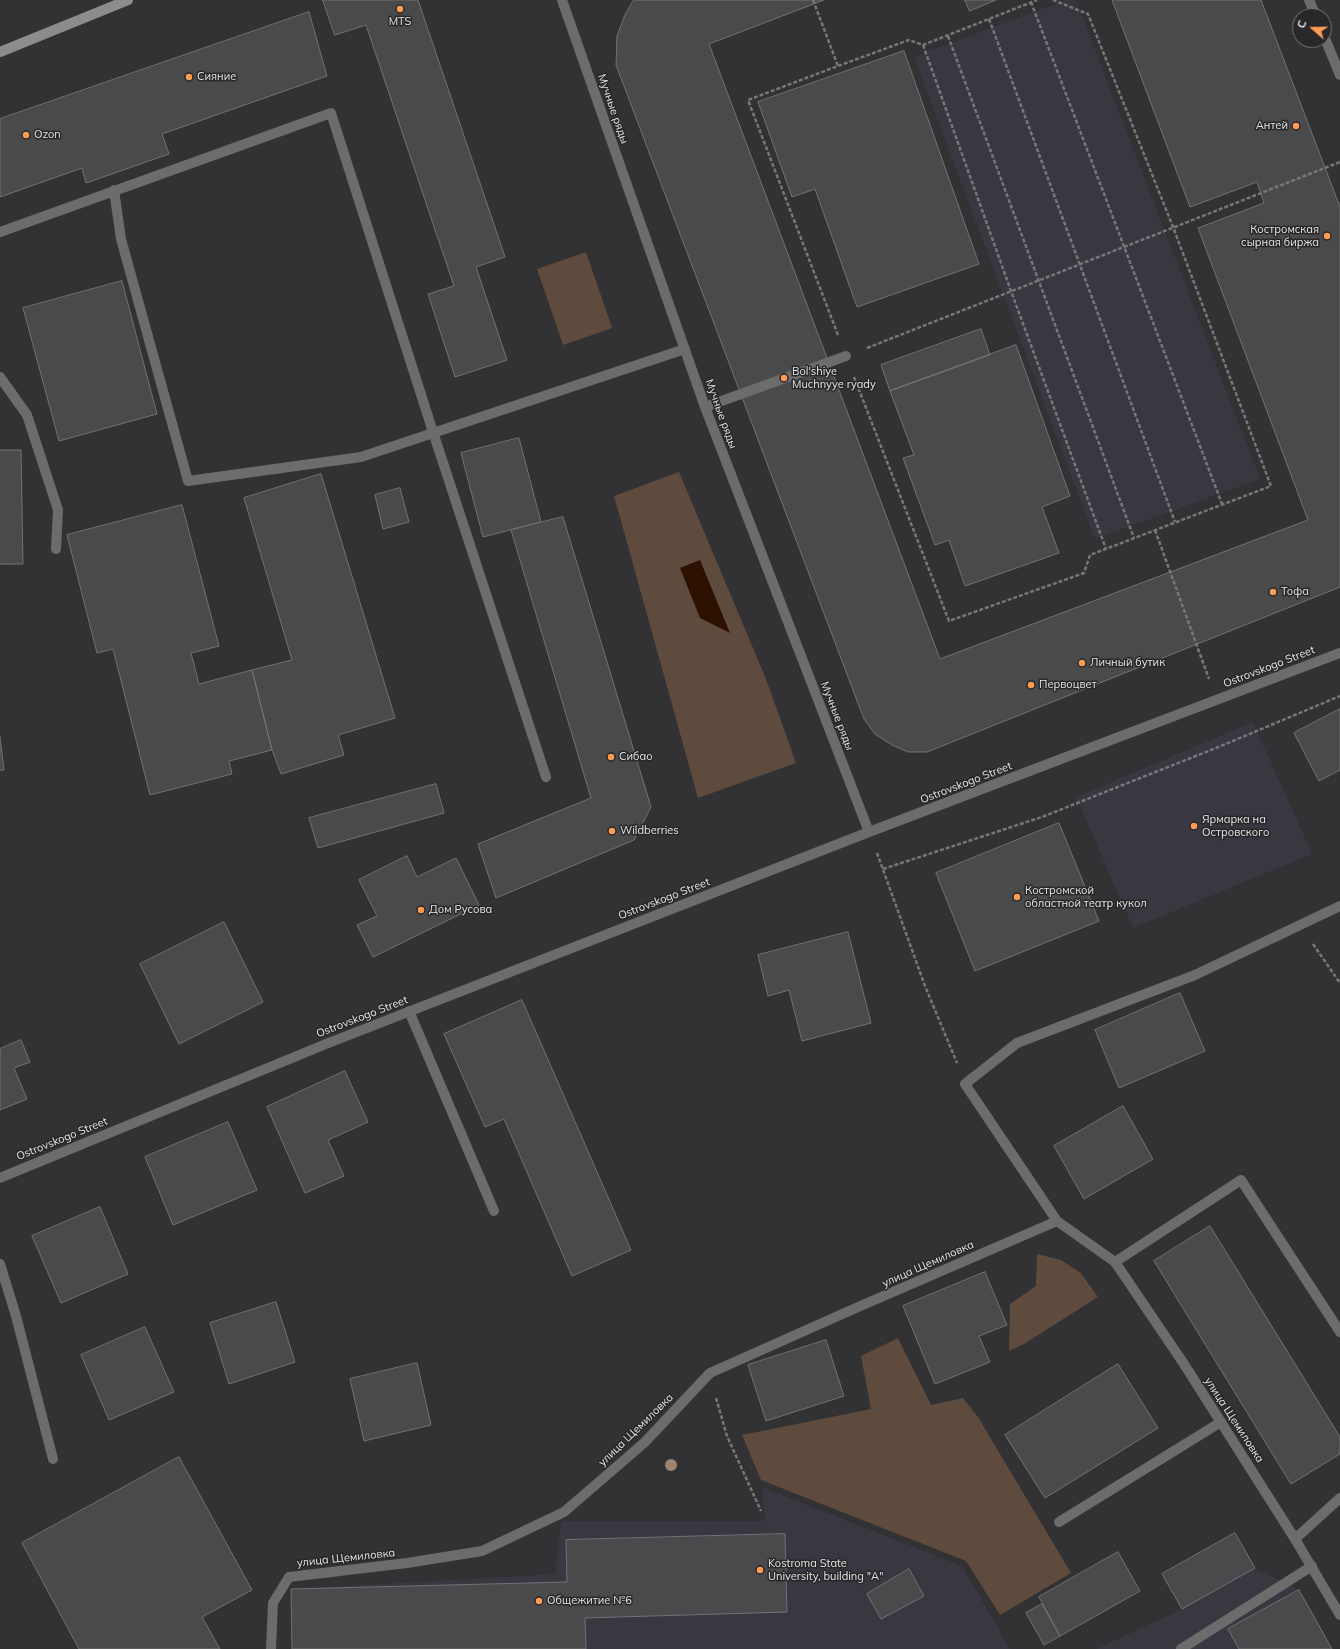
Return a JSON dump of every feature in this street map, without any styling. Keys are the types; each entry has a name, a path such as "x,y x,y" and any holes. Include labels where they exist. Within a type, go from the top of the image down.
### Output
{"main road":[{"path":"0,52 128,0"}],"street":[{"name":"Мучные ряды","path":"562,0 705,407 869,832"},
{"path":"1329,48 1340,75"},
{"path":"0,232 331,113 433,432 546,777"},
{"path":"114,190 121,239 188,481 361,457 685,349"},
{"path":"705,407 846,356"},
{"path":"0,377 27,415 30,422 58,510 56,549"},
{"name":"Ostrovskogo Street","path":"0,1178 409,1012 869,832 1340,653"},
{"path":"965,1084 1017,1043 1195,975 1340,906"},
{"path":"409,1012 494,1211"},
{"name":"улица Щемиловка","path":"965,1084 1057,1221 1115,1262 1184,1364 1296,1539 1340,1615"},
{"path":"1115,1262 1241,1180 1340,1332"},
{"name":"улица Щемиловка","path":"271,1649 273,1603 289,1577 407,1564 482,1551 564,1512 644,1443 710,1373 1057,1221"},
{"path":"0,1264 16,1316 54,1459"},
{"path":"1059,1522 1221,1422"},
{"path":"1296,1539 1340,1498"},
{"path":"1181,1649 1312,1566"}],"path":[{"path":"813,0 838,66"},
{"path":"1037,0 923,46 909,40 748,100 950,621 1084,573 1090,555 1270,486 1174,227 1088,14 1053,0"},
{"path":"1031,2 1222,504"},
{"path":"989,19 1081,264 1175,522"},
{"path":"948,36 1134,538"},
{"path":"923,46 1106,549"},
{"path":"846,356 1340,162"},
{"path":"1155,530 1216,700"},
{"path":"883,869 1042,817 1221,746 1340,696"},
{"path":"869,832 925,986 965,1084"},
{"path":"1301,925 1340,983"},
{"path":"710,1373 727,1436 760,1511"}],"shaded area":[{"path":"1066,0 1076,0 1260,479 1095,539 914,57"},
{"path":"586,252 612,328 563,345 537,269"},
{"path":"679,472 766,679 796,763 698,798 614,496"},
{"path":"700,560 730,633 700,618 680,568"},
{"name":"Ярмарка на Островского","path":"1253,722 1312,854 1133,928 1076,797"},
{"path":"1037,1254 1061,1260 1081,1273 1098,1297 1024,1344 1009,1351 1010,1304 1036,1286"},
{"path":"898,1338 931,1405 963,1398 978,1417 1071,1573 1000,1615 966,1561 761,1480 742,1435 871,1409 861,1356"},
{"name":"Kostroma State University, building \"A\"","path":"762,1487 962,1566 1010,1649 292,1649 291,1589 555,1574 561,1521 765,1521"},
{"path":"1255,1568 1299,1590 1332,1649 1096,1649 1182,1609"}],"building":[{"path":"323,0 418,0 505,257 476,267 507,360 455,377 428,294 454,286 366,25 335,35"},
{"name":"Bol'shiye Muchnyye ryady","path":"634,0 824,0 709,44 940,659 1308,520 1198,228 1264,203 1257,182 1190,207 1112,0 1261,0 1340,207 1340,587 927,752 908,752 892,745 875,734 864,719 616,65 617,36 625,15"},
{"path":"965,0 996,0 970,11"},
{"path":"309,12 327,76 162,134 169,154 86,183 82,168 0,197 0,119"},
{"path":"904,51 979,264 857,307 815,189 792,197 758,102"},
{"path":"122,281 157,414 59,441 23,308"},
{"path":"981,329 990,355 890,391 881,365"},
{"path":"1016,345 1070,496 1042,507 1059,553 965,586 949,540 935,545 903,458 914,455 890,391"},
{"path":"519,438 541,522 483,537 461,453"},
{"path":"0,450 21,450 23,564 0,564"},
{"path":"321,474 395,718 338,735 344,755 281,774 272,750 252,670 292,660 244,498"},
{"path":"400,488 409,522 383,529 375,495"},
{"path":"182,505 219,646 191,653 199,684 252,670 272,750 229,761 232,774 150,795 113,649 97,653 67,535"},
{"path":"563,517 651,807 634,840 496,898 478,844 591,798 511,530"},
{"path":"1340,709 1340,770 1319,781 1294,733"},
{"path":"0,737 4,770 0,770"},
{"path":"436,784 444,813 318,848 309,818"},
{"name":"Костромской областной театр кукол","path":"1059,823 1099,921 975,971 936,873"},
{"name":"Дом Русова","path":"407,856 417,877 456,858 479,905 373,957 357,925 377,916 359,880"},
{"path":"224,922 263,1002 179,1044 140,964"},
{"path":"848,932 871,1023 802,1041 789,990 768,996 758,955"},
{"path":"1180,993 1205,1051 1119,1088 1095,1030"},
{"path":"522,1000 631,1250 572,1276 504,1119 485,1127 444,1034"},
{"path":"21,1040 30,1062 14,1068 27,1099 0,1110 0,1049"},
{"path":"345,1071 368,1122 328,1140 344,1176 305,1193 267,1107"},
{"path":"1123,1106 1153,1159 1084,1199 1054,1146"},
{"path":"228,1122 257,1190 173,1225 145,1157"},
{"path":"100,1207 128,1274 61,1303 32,1236"},
{"path":"1210,1226 1340,1437 1340,1454 1291,1484 1154,1261"},
{"path":"985,1272 1007,1325 979,1336 990,1362 935,1384 903,1306"},
{"path":"276,1302 295,1362 229,1384 210,1323"},
{"path":"145,1327 174,1392 109,1420 81,1355"},
{"path":"826,1340 844,1396 766,1421 748,1365"},
{"path":"417,1363 431,1425 364,1441 350,1379"},
{"path":"1118,1364 1158,1428 1045,1498 1005,1435"},
{"path":"179,1457 252,1590 202,1617 220,1649 79,1649 22,1543"},
{"path":"1235,1533 1255,1568 1182,1609 1162,1574"},
{"name":"Общежитие №6","path":"785,1534 787,1612 585,1618 586,1649 292,1649 291,1589 567,1582 566,1540"},
{"path":"1118,1552 1140,1591 1060,1636 1039,1597"},
{"path":"909,1569 924,1596 881,1619 867,1594"},
{"path":"1299,1590 1332,1649 1239,1649 1228,1629"},
{"path":"1042,1604 1060,1636 1044,1645 1026,1613"}],"place":[{"name":"MTS","path":"400,9"},
{"name":"Сияние","path":"189,77"},
{"name":"Антей","path":"1296,126"},
{"name":"Ozon","path":"26,135"},
{"name":"Костромская сырная биржа","path":"1327,236"},
{"name":"Bol'shiye Muchnyye ryady","path":"784,378"},
{"name":"Тофа","path":"1273,592"},
{"name":"Личный бутик","path":"1082,663"},
{"name":"Первоцвет","path":"1031,685"},
{"name":"Сибао","path":"611,757"},
{"name":"Ярмарка на Островского","path":"1194,826"},
{"name":"Wildberries","path":"612,831"},
{"name":"Костромской областной театр кукол","path":"1017,897"},
{"name":"Дом Русова","path":"421,910"},
{"name":"Kostroma State University, building \"A\"","path":"760,1570"},
{"name":"Общежитие №6","path":"539,1601"}]}
